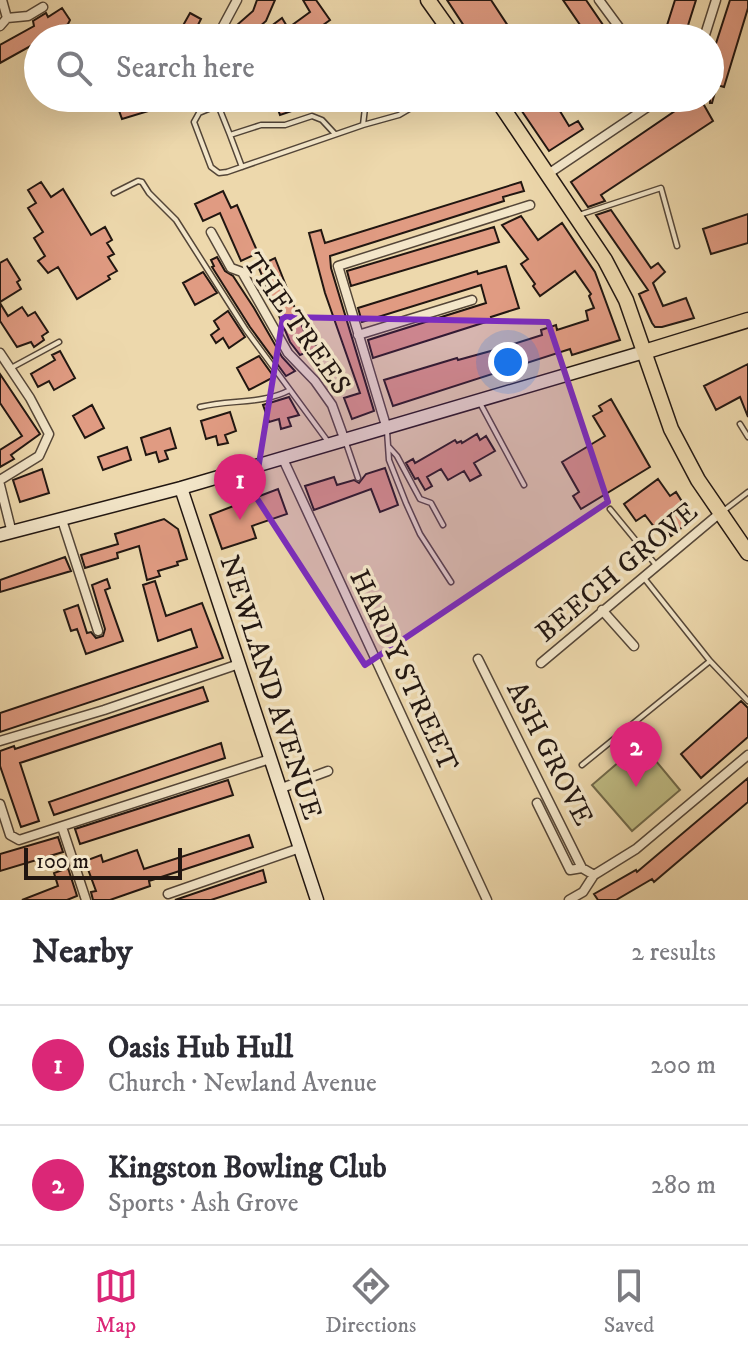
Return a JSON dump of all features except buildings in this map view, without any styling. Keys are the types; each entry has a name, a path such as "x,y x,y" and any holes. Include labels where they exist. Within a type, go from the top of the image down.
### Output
{"main road":[{"path":"428,0 445,24"},
{"path":"506,112 605,260 626,300 671,429 698,480 748,553"},
{"path":"6,534 283,459 748,320"},
{"name":"NEWLAND AVENUE","path":"181,488 317,900"}],"street":[{"path":"2,0 7,18"},
{"path":"224,24 237,0"},
{"path":"599,0 617,24"},
{"path":"708,24 716,0"},
{"path":"0,26 7,18 28,16 43,7"},
{"path":"548,174 640,112"},
{"path":"387,429 338,266 530,205"},
{"name":"THE TREES","path":"211,232 231,268 242,272 288,353 315,381 332,405 345,441"},
{"path":"358,335 472,300"},
{"path":"0,353 49,434 39,456 0,482 6,534"},
{"name":"HARDY STREET","path":"283,459 487,900"},
{"name":"BEECH GROVE","path":"541,663 720,513"},
{"path":"62,520 98,631"},
{"path":"602,610 634,646"},
{"name":"ASH GROVE","path":"478,659 582,868 594,875"},
{"path":"0,741 239,664"},
{"path":"569,900 583,892 594,875 636,849 748,755"},
{"path":"0,804 10,835 19,840 270,759"},
{"path":"279,789 328,771"},
{"name":"ASH GROVE","path":"537,803 570,870 582,868"},
{"path":"62,827 86,900"},
{"path":"168,894 300,848"}],"lane":[{"path":"201,112 195,118 200,139 215,171 227,172 404,112"},
{"path":"221,112 242,167"},
{"path":"363,125 365,112"},
{"path":"230,135 261,125 285,125 312,116 322,120 335,134"},
{"path":"114,193 142,182 149,193 172,214 246,330 331,445"},
{"path":"577,216 661,188 677,246"},
{"path":"11,368 59,342"},
{"path":"200,407 221,401 238,403 276,397 290,390"},
{"path":"479,401 524,485"},
{"path":"740,424 748,437"},
{"path":"387,429 389,460 420,534 451,582"},
{"path":"345,441 358,478"},
{"path":"389,447 420,499 431,503 443,525"},
{"path":"720,513 748,492"},
{"path":"610,509 656,565"},
{"path":"643,576 710,661 748,701"},
{"path":"582,765 710,661"},
{"path":"0,838 10,835"}],"highlighted area":[{"path":"283,317 548,322 608,502 365,665 254,494"}],"shaded area":[{"path":"641,743 680,790 632,831 592,785"}],"place":[{"name":"Oasis Hub Hull","path":"240,520"},
{"name":"Kingston Bowling Club","path":"636,787"}]}
